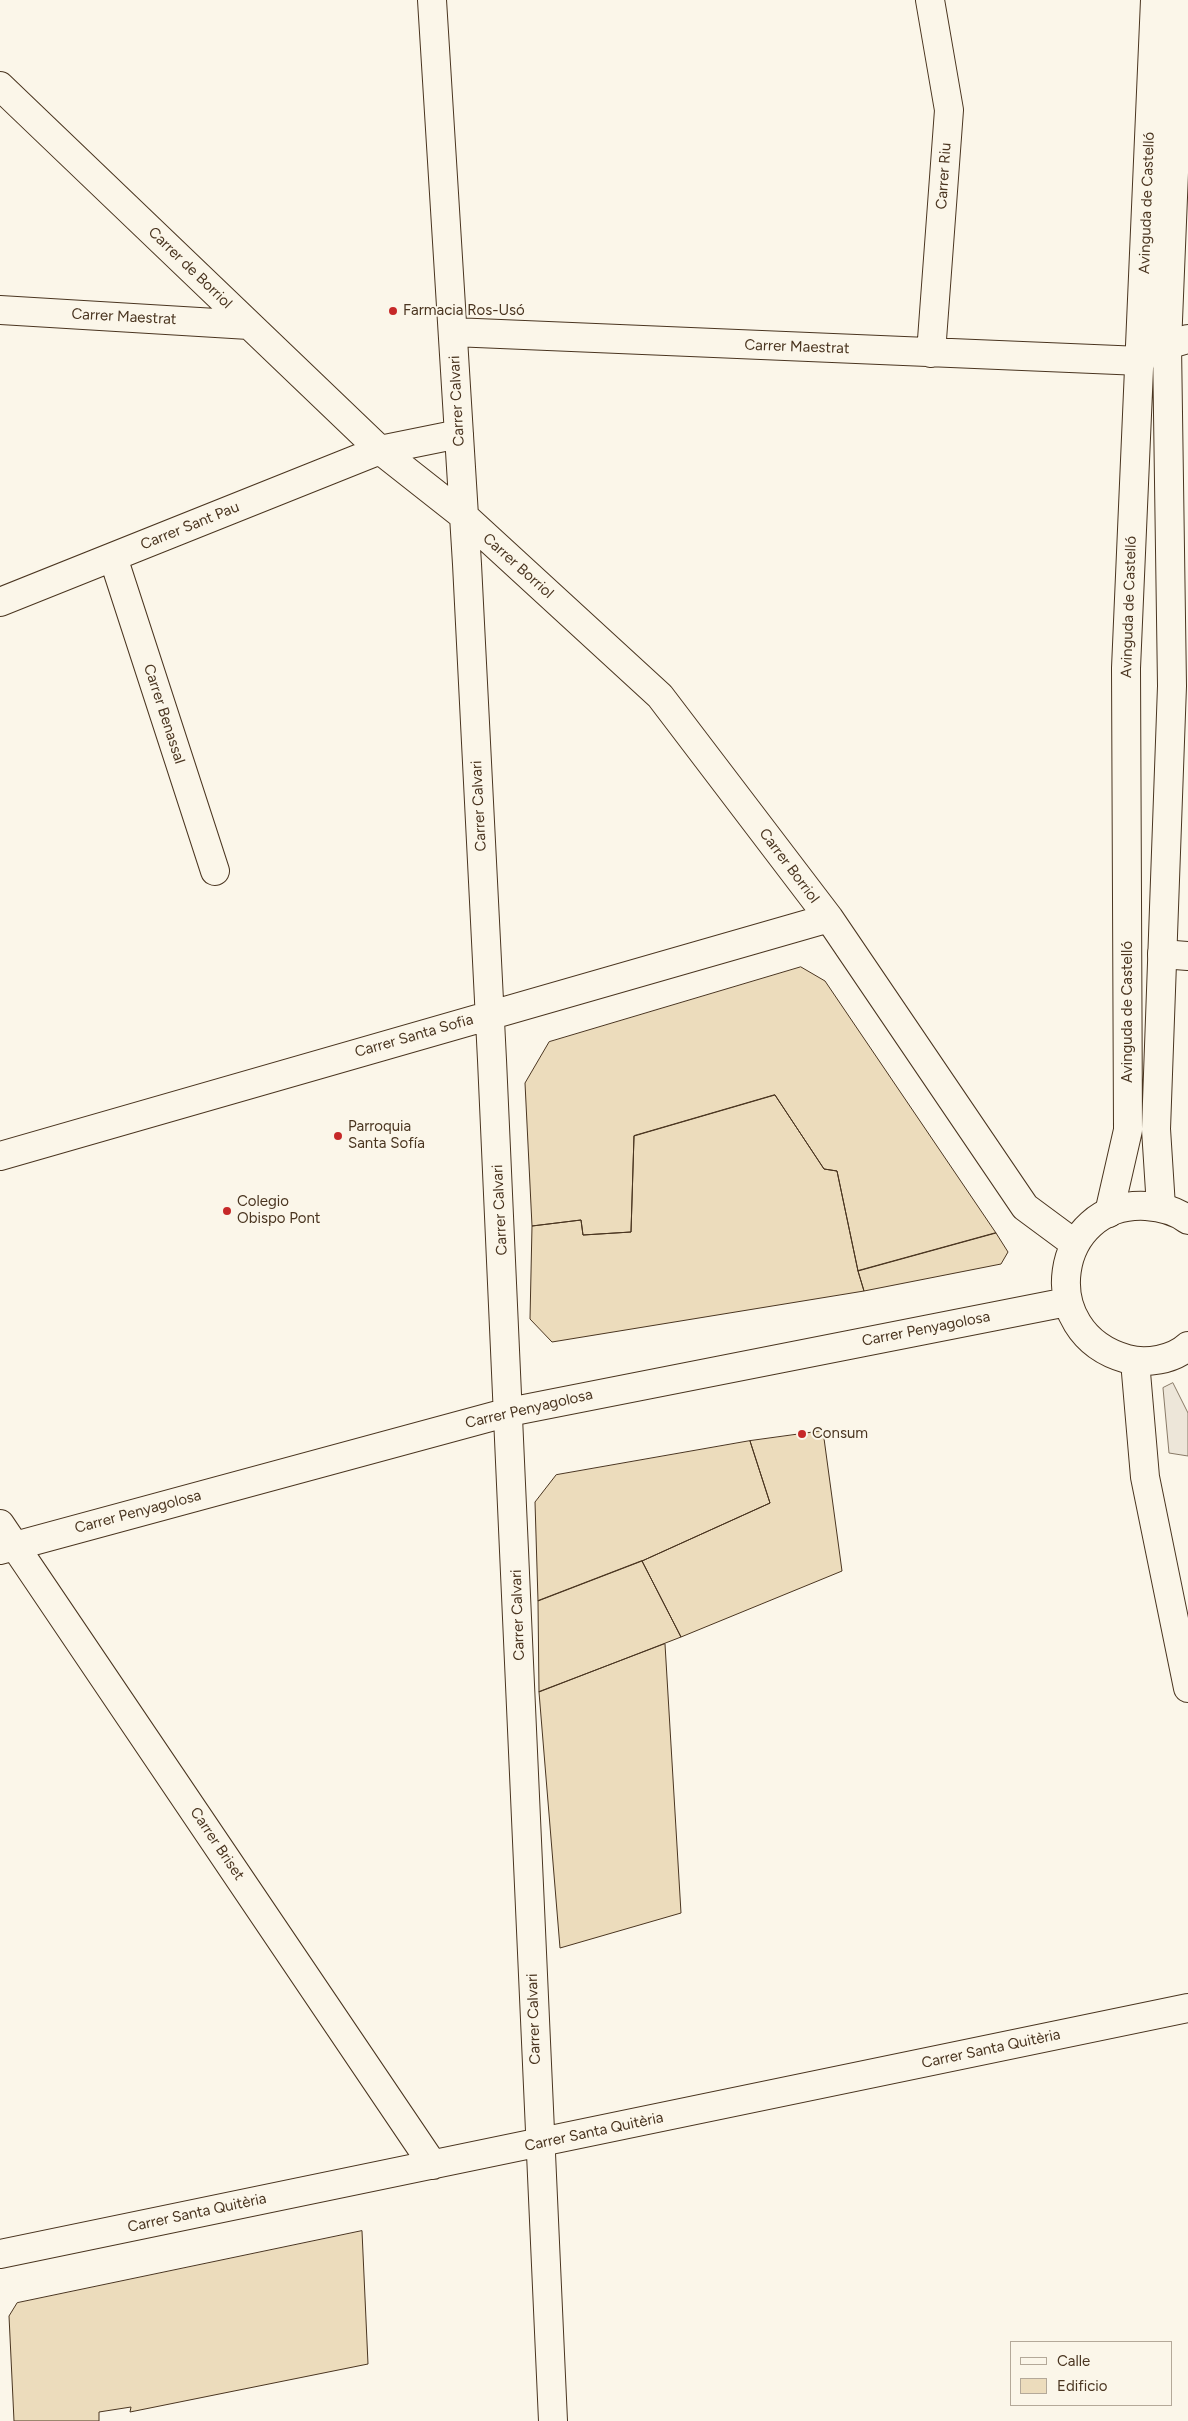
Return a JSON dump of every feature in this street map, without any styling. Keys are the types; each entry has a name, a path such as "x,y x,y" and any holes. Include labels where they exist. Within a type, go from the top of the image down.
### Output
{"street":[{"name":"Carrer Calvari","path":"432,0 465,517 509,1412 539,2144 553,2421"},
{"name":"Carrer Riu","path":"930,0 949,110 931,353"},
{"name":"Avinguda de Castelló","path":"1109,1213 1128,1130 1126,668 1141,361 1155,0"},
{"name":"Avinguda de Castelló","path":"1161,1207 1156,1129 1175,955 1172,686 1181,345 1181,0"},
{"name":"Carrer de Borriol","path":"0,86 380,450 465,517"},
{"name":"Carrer Maestrat","path":"0,310 249,325"},
{"name":"Carrer Maestrat","path":"453,332 1141,361"},
{"path":"380,450 459,434"},
{"name":"Carrer Sant Pau","path":"0,602 380,450"},
{"name":"Carrer Borriol","path":"465,517 660,696 829,918 1025,1207 1075,1244"},
{"name":"Carrer Benassal","path":"113,557 215,871"},
{"name":"Carrer Santa Sofia","path":"0,1156 489,1014 829,918"},
{"path":"1187,1351 1160,1360 1135,1361 1111,1355 1091,1342 1076,1324 1067,1302 1066,1272 1075,1244 1090,1226 1109,1213 1134,1206 1161,1207 1188,1220"},
{"name":"Carrer Penyagolosa","path":"5,1540 509,1412 1067,1302"},
{"path":"1135,1361 1145,1477 1188,1688"},
{"name":"Carrer Briset","path":"5,1540 433,2165"},
{"name":"Carrer Santa Quitèria","path":"0,2254 539,2144 1188,2008"}],"shaded area":[{"path":"1173,1383 1188,1413 1188,1456 1169,1453 1163,1388"}],"building":[{"path":"801,967 825,981 996,1233 858,1271 837,1171 824,1169 775,1095 634,1136 631,1232 583,1235 581,1220 532,1226 525,1083 549,1042"},
{"path":"775,1095 824,1169 837,1171 864,1291 552,1342 530,1319 532,1226 581,1220 583,1235 631,1232 634,1136"},
{"path":"996,1233 1008,1252 1001,1264 864,1291 858,1271"},
{"path":"823,1431 842,1571 681,1637 642,1561 770,1503 750,1441"},
{"path":"750,1441 770,1503 642,1561 538,1601 535,1502 556,1475"},
{"path":"642,1561 681,1637 539,1692 538,1601"},
{"path":"665,1644 681,1913 560,1948 539,1692"},
{"path":"362,2231 368,2364 130,2412 131,2407 99,2412 99,2421 14,2421 9,2316 17,2303"}],"place":[{"name":"Farmacia Ros-Usó","path":"393,311"},
{"name":"Parroquia Santa Sofía","path":"338,1136"},
{"name":"Colegio Obispo Pont","path":"227,1211"},
{"name":"Consum","path":"802,1434"}]}
